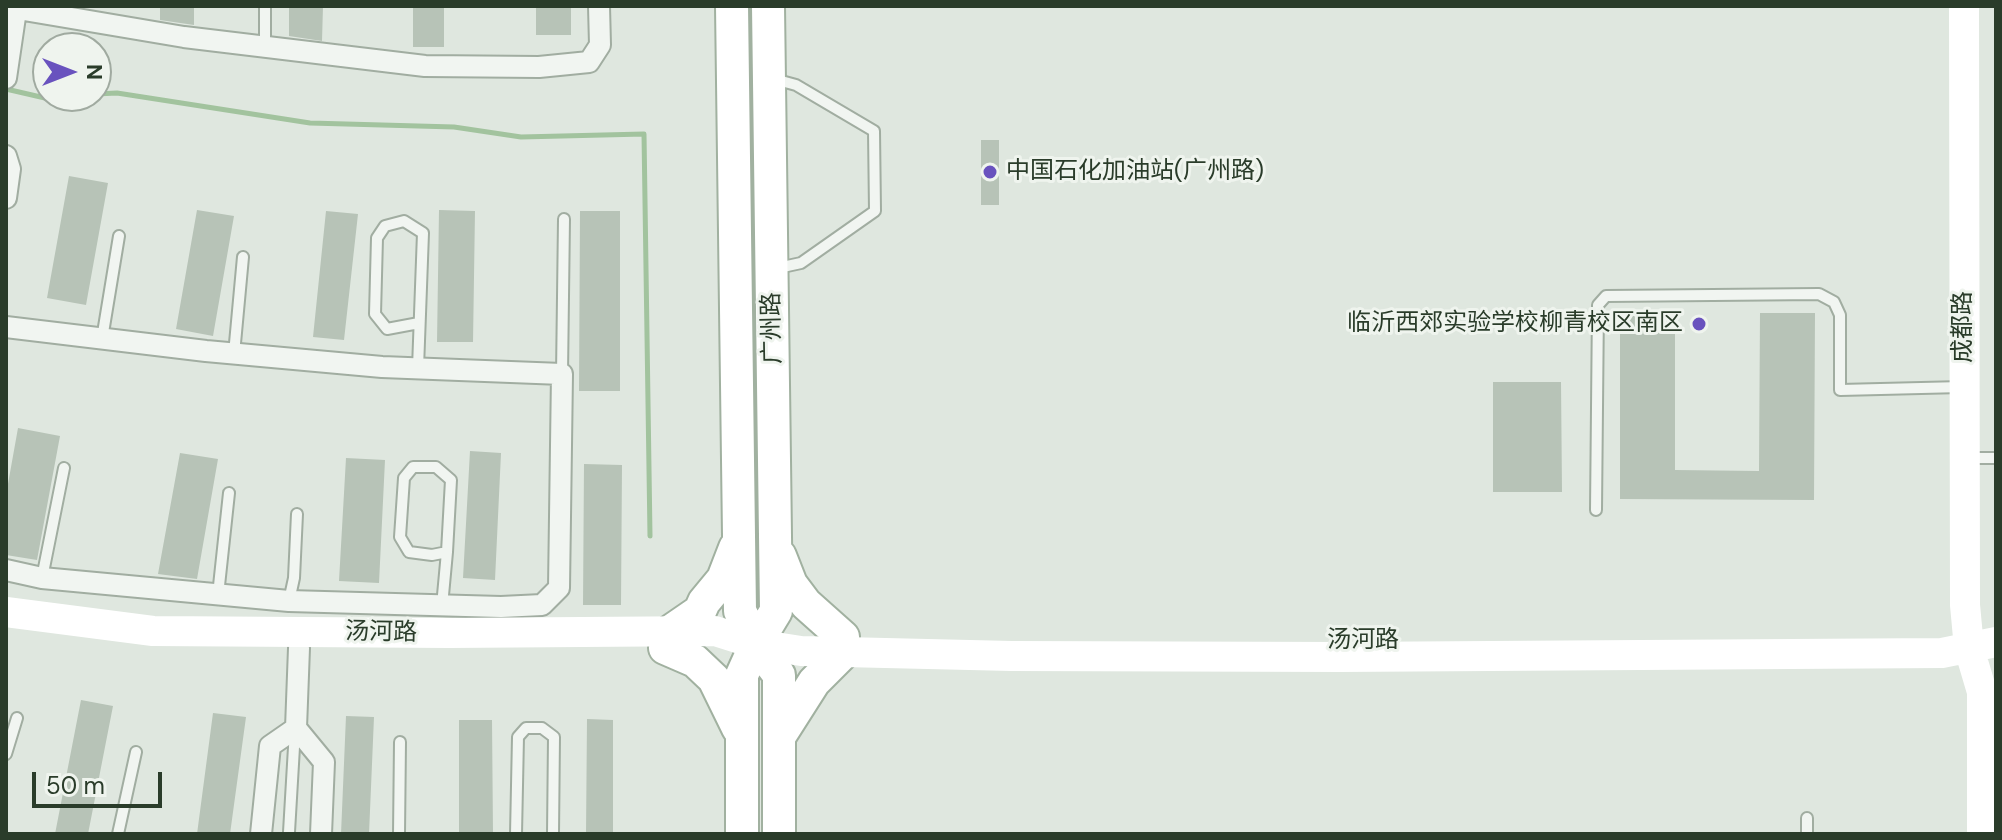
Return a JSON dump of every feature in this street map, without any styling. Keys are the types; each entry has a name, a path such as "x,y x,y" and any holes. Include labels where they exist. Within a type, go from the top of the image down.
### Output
{"main road":[{"name":"广州路","path":"732,6 740,611 756,644 779,675 779,834"},
{"name":"广州路","path":"742,834 742,675 776,611 768,6"},
{"path":"739,538 723,579 700,611 666,640 714,679 742,737"},
{"path":"775,544 791,584 843,644 779,737"}],"street":[{"path":"6,78 13,7 184,37 425,66 539,67 589,62 600,45 599,6"},
{"name":"成都路","path":"1964,6 1965,605 1987,648"},
{"name":"成都路","path":"1977,6 1987,458 1978,606 1987,648 1982,692 1982,834"},
{"path":"6,156 10,169 6,198"},
{"path":"6,327 234,354 418,368 562,374 559,588 542,605 442,606 289,601 42,578 6,570"},
{"name":"汤河路","path":"6,612 153,631 666,640"},
{"name":"汤河路","path":"6,628 152,646 299,648 666,640 715,631 756,644 801,651 843,644 1142,658 1942,653 1987,648"},
{"path":"299,648 296,728 324,762 321,834"},
{"name":"成都路","path":"1962,834 1961,692 1987,648"},
{"path":"261,834 270,746 296,728"}],"lane":[{"path":"265,6 265,45"},
{"path":"769,78 796,85 874,131 875,179 875,211 801,263 772,270"},
{"path":"562,374 564,219"},
{"path":"418,368 423,233 404,221 385,226 377,238 375,314 387,329 419,323"},
{"path":"102,339 119,236"},
{"path":"234,354 243,257"},
{"path":"1596,510 1598,305 1606,296 1819,294 1834,302 1840,315 1840,390 1964,387"},
{"path":"442,606 447,552 451,480 436,467 413,467 404,478 400,537 409,552 432,555 447,552"},
{"path":"42,578 64,468"},
{"path":"218,595 229,493"},
{"path":"289,601 294,578 297,514"},
{"path":"6,754 17,718"},
{"path":"289,832 296,728"},
{"path":"516,834 518,737 526,728 542,728 554,737 553,834"},
{"path":"399,834 400,742"},
{"path":"118,834 136,752"},
{"path":"1807,818 1807,834"}],"building":[{"path":"160,6 194,6 194,25 160,20"},
{"path":"289,6 323,6 322,41 289,36"},
{"path":"413,6 444,6 444,47 413,47"},
{"path":"536,6 571,6 571,35 536,35"},
{"name":"中国石化加油站(广州路)","path":"981,140 999,140 999,205 981,205"},
{"path":"69,176 108,183 86,305 47,298"},
{"path":"197,210 234,216 213,336 176,329"},
{"path":"439,210 475,211 473,342 437,342"},
{"path":"326,211 358,214 344,340 313,337"},
{"path":"580,211 620,211 620,391 579,391"},
{"path":"1760,313 1815,313 1814,500 1620,499 1620,314 1675,314 1675,470 1759,471"},
{"path":"1493,382 1561,382 1562,492 1493,492"},
{"path":"18,428 60,436 37,560 6,555 6,495"},
{"path":"470,451 501,453 495,580 463,578"},
{"path":"180,453 218,459 197,579 158,574"},
{"path":"346,458 385,460 379,583 339,581"},
{"path":"584,464 622,465 621,605 583,605"},
{"path":"81,700 113,706 88,834 55,834"},
{"path":"213,713 246,717 230,834 197,834"},
{"path":"346,716 374,717 369,834 341,834"},
{"path":"587,719 613,720 613,834 586,834"},
{"path":"459,720 492,720 493,834 459,834"}],"waterway":[{"path":"6,89 32,95"},
{"path":"112,93 310,123 454,127 521,137 644,134 650,536"}],"place":[{"name":"中国石化加油站(广州路)","path":"990,172"},
{"name":"临沂西郊实验学校柳青校区南区","path":"1699,324"}]}
